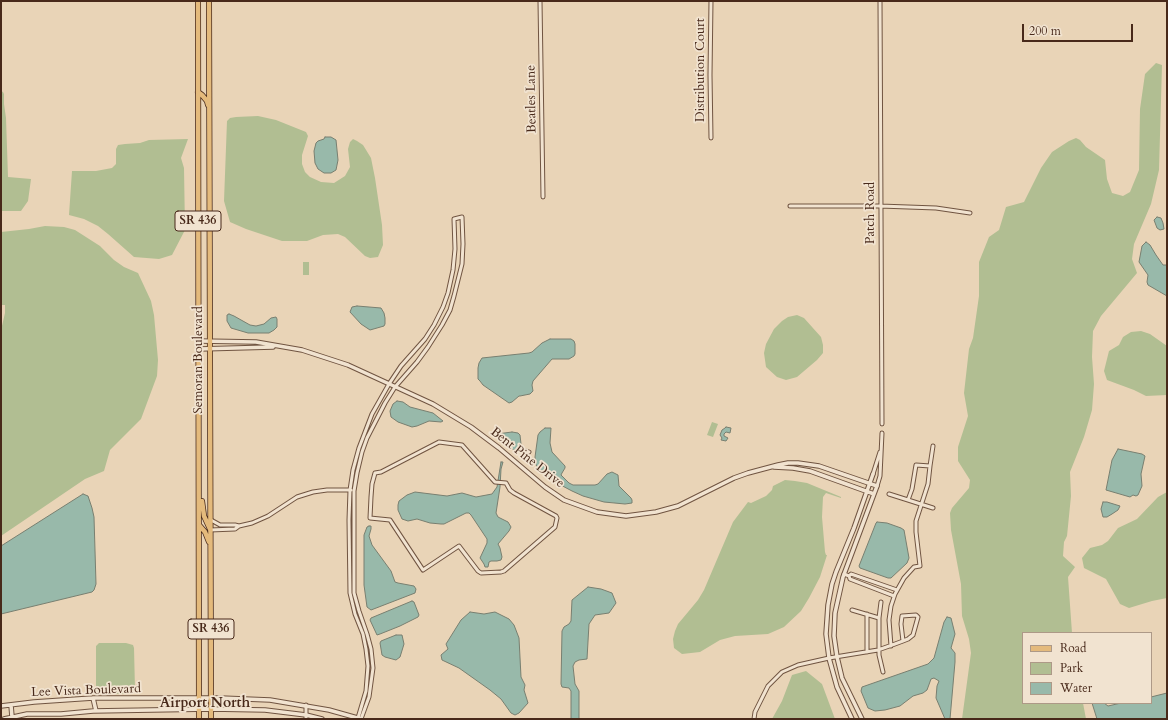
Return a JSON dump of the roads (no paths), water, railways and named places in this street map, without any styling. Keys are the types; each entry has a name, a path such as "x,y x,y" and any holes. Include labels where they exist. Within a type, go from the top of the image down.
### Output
{"main road":[{"name":"Semoran Boulevard","path":"198,1 199,719"},
{"name":"Semoran Boulevard","path":"209,1 211,719"},
{"path":"198,92 207,101 210,111"},
{"path":"199,488 204,516 210,530"},
{"path":"199,525 208,538 211,550"}],"street":[{"name":"Beatles Lane","path":"540,1 544,197"},
{"name":"Distribution Court","path":"711,1 711,138"},
{"name":"Patch Road","path":"880,1 882,424"},
{"path":"790,206 880,206 936,208 970,214"},
{"path":"352,491 367,438 385,403 395,387 428,347 450,310 462,264 462,218 454,219 455,249 453,270 443,307 434,325 422,342 400,366 372,414 359,448 354,470 352,491 354,593 371,649 373,668 369,697 360,719"},
{"path":"448,293 454,296"},
{"name":"Bent Pine Drive","path":"199,342 256,342 302,350 348,365 433,404 471,427 500,448 545,487 564,500 597,512 626,516 656,512 678,506 748,472 788,463 810,465 831,470 876,486"},
{"name":"Bent Pine Drive","path":"199,349 280,346"},
{"path":"862,719 842,678 834,636 835,612 844,574 880,476 882,433"},
{"path":"439,442 462,445 495,482 502,483 506,484 510,490 519,496 556,516 557,520 555,527 501,572 481,573 459,546 423,570 390,520 370,518 372,484 375,473 380,472 439,442"},
{"path":"891,646 889,620 894,596 904,578 914,567 920,566 916,521 928,484 933,446"},
{"path":"852,719 837,687 829,658 826,634 828,605 836,572 854,528 881,448"},
{"path":"908,500 912,489 916,465 930,466"},
{"name":"Bent Pine Drive","path":"769,467 793,468 810,471 874,494"},
{"path":"210,530 235,529 239,526 252,523 268,516 297,497 313,492 327,490 352,491"},
{"path":"889,494 933,508"},
{"path":"210,520 220,526 239,526"},
{"path":"836,572 849,576 850,579 894,596"},
{"path":"849,576 851,574 897,590"},
{"path":"881,602 879,618 880,655 883,672"},
{"path":"852,610 879,618"},
{"path":"868,614 868,652"},
{"path":"754,719 755,712 768,686 782,672 798,665 829,658 868,652 903,641 913,635 918,617 916,615 902,616 901,624 903,641"},
{"path":"93,698 96,711"},
{"name":"Lee Vista Boulevard","path":"1,706 55,700 93,698 211,698 270,700 306,705 360,719"},
{"path":"11,705 12,717"},
{"path":"306,705 306,717"},
{"name":"Lee Vista Boulevard","path":"4,719 27,714 211,709 265,710 322,719"}],"water":[{"path":"325,137 331,137 336,140 338,160 336,170 331,173 324,173 318,169 315,163 314,151 316,143"},
{"path":"1157,217 1161,218 1164,229 1160,230 1157,228 1154,220"},
{"path":"1146,242 1150,245 1163,265 1167,265 1167,296 1148,285 1148,275 1139,262 1142,246"},
{"path":"352,307 381,308 385,318 384,326 370,330 361,324 350,312"},
{"path":"229,314 250,325 256,326 264,324 271,318 276,317 277,327 269,333 248,333 231,328 227,321 227,315"},
{"path":"550,339 571,339 575,344 575,354 569,359 552,359 533,381 533,391 530,394 519,396 509,403 483,385 478,379 478,368 482,358 529,353"},
{"path":"397,401 403,402 410,407 433,413 443,421 429,421 412,427 398,422 391,417 390,411 393,404"},
{"path":"726,427 731,428 730,433 726,432 724,434 724,436 728,438 726,441 721,440 722,438 720,435 722,430"},
{"path":"545,428 551,428 550,443 552,452 565,466 561,475 569,483 573,485 595,485 598,484 607,474 612,472 618,475 619,486 631,498 632,503 625,504 604,502 583,496 557,483 540,470 536,465 535,457 538,435"},
{"path":"512,432 520,435 521,444 517,452 511,448 508,441 500,439 497,436 497,434"},
{"path":"1118,449 1145,456 1141,474 1142,486 1138,495 1136,496 1133,495 1130,497 1106,490 1112,460"},
{"path":"501,462 503,462 496,513 498,517 508,522 511,527 498,544 502,557 501,560 491,561 489,562 488,567 485,567 480,558 487,543 487,539 469,513 466,513 444,524 430,523 417,519 408,521 402,519 398,510 399,501 407,495 415,492 447,496 462,493 476,497 492,494 497,487"},
{"path":"83,494 88,496 94,517 96,584 94,590 92,592 1,614 1,546"},
{"path":"1103,502 1120,506 1118,510 1112,514 1107,517 1103,517 1101,509"},
{"path":"877,522 887,523 904,530 909,558 907,563 891,578 860,568 859,566"},
{"path":"371,526 369,536 372,545 391,571 395,582 414,586 416,589 415,593 371,610 367,607 364,585 364,535 367,527"},
{"path":"588,587 601,589 612,593 616,603 609,613 595,615 589,624 587,659 575,662 573,666 575,684 579,691 579,719 571,719 571,691 569,688 562,687 561,684 562,631 571,621 572,600"},
{"path":"412,601 414,602 419,615 418,617 377,635 370,620 371,618"},
{"path":"470,612 484,614 495,612 509,619 514,625 519,638 521,677 525,685 524,690 528,703 519,713 515,715 511,713 501,699 490,690 459,668 442,660 441,655 448,649 446,644 461,620"},
{"path":"947,617 951,618 955,634 951,648 955,653 955,662 950,719 945,719 936,698 939,681 934,678 931,679 927,690 913,696 900,706 875,711 868,708 861,691 862,687 928,664 934,658 944,622"},
{"path":"396,635 402,635 404,644 400,657 396,660 382,655 380,643 381,641"},
{"path":"1167,693 1167,719 1097,719 1092,704 1105,704 1108,706 1117,704 1152,704 1152,697"}],"district":[{"name":"Airport North","path":"205,704"}]}
